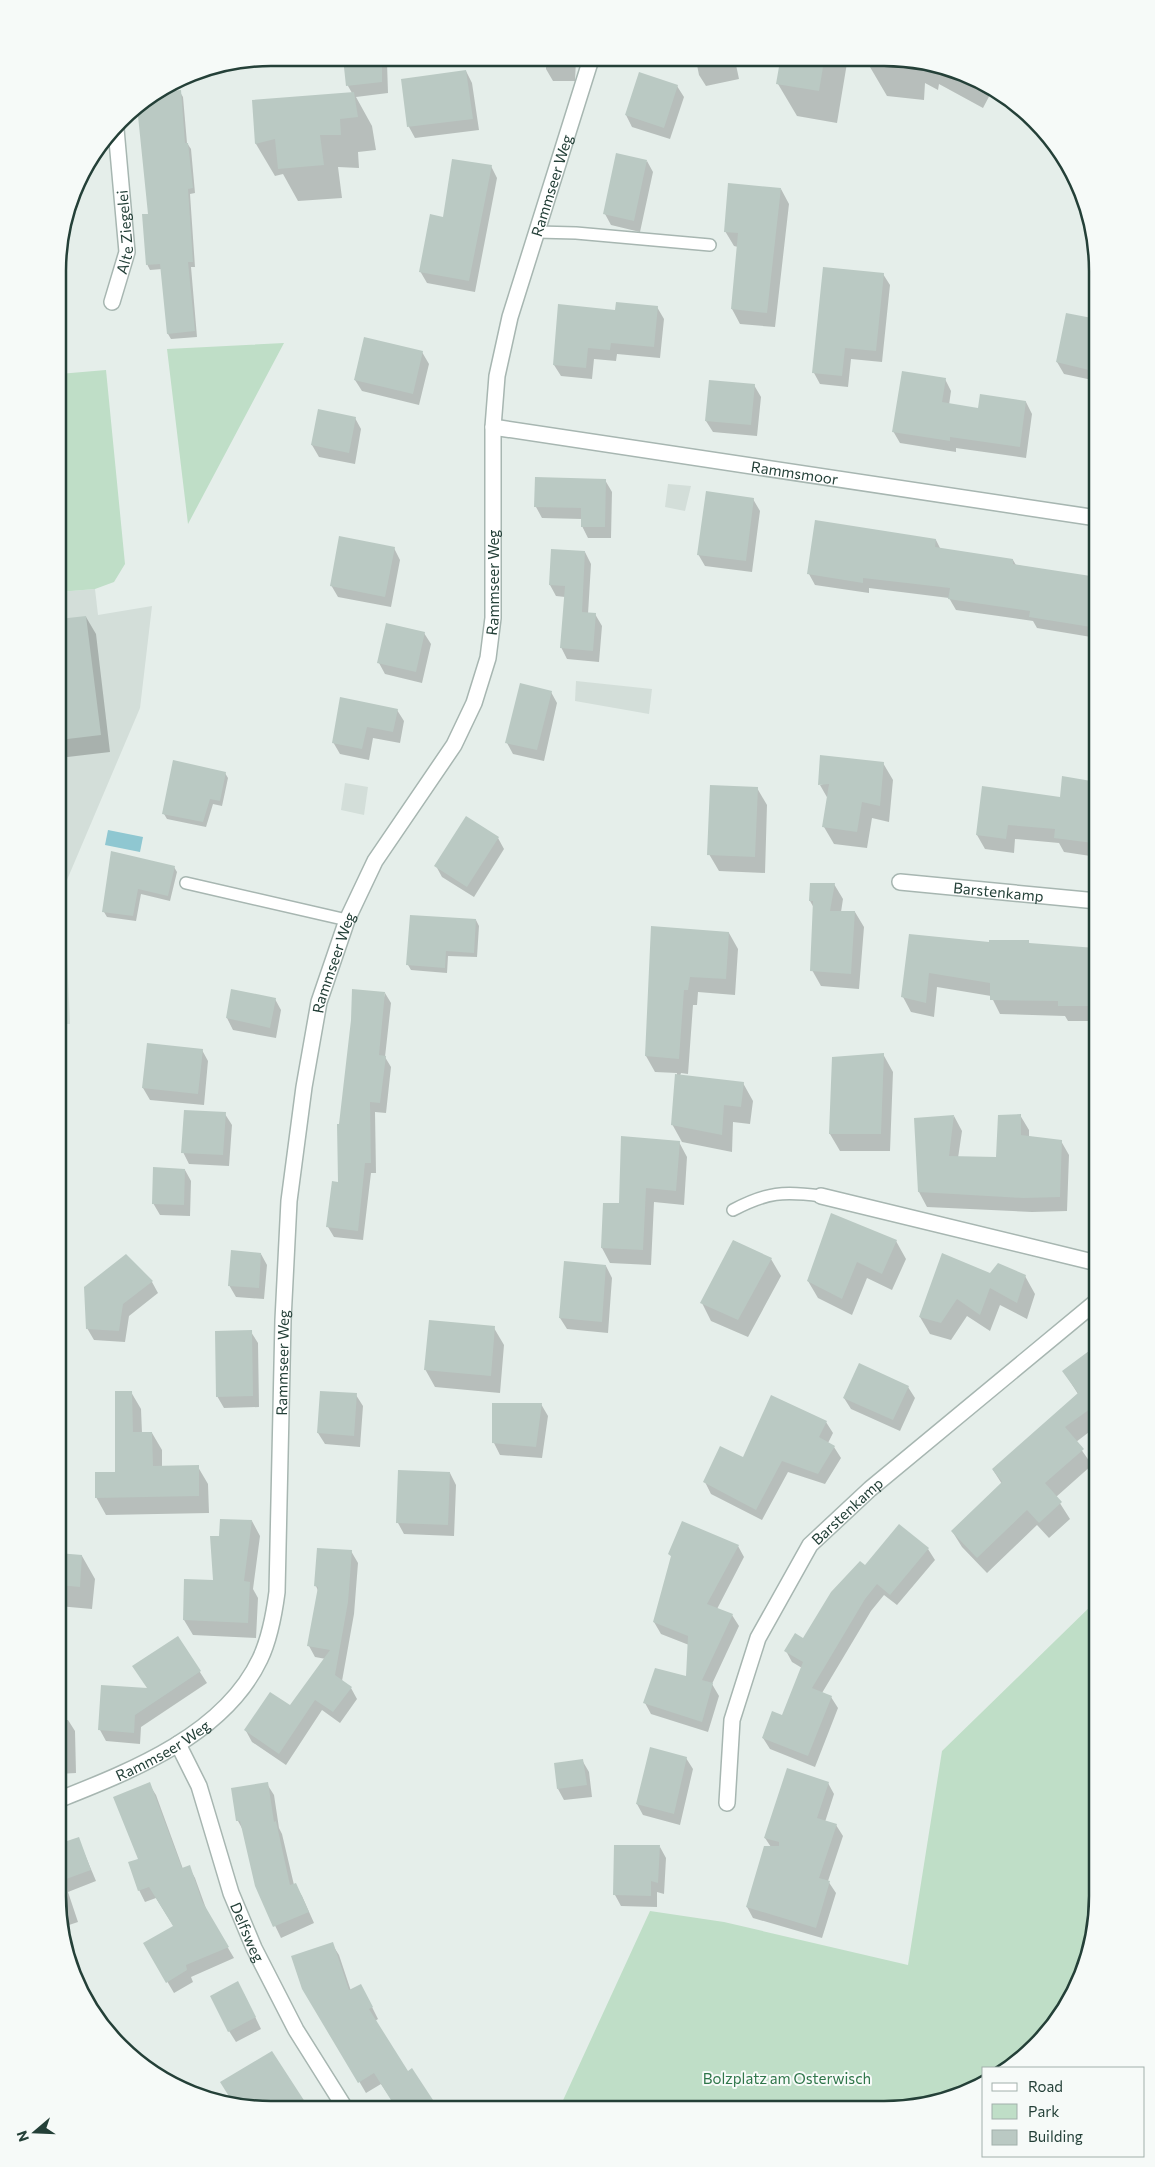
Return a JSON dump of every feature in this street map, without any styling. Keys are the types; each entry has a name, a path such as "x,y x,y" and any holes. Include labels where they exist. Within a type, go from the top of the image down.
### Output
{"street":[{"name":"Rammseer Weg","path":"66,1797 96,1785 178,1744 214,1720 234,1697 260,1659 273,1620 277,1592 283,1320 289,1201 304,1087 318,1002 347,920 374,861 454,745 474,703 488,658 493,618 493,426 497,376 510,317 589,66"},
{"name":"Alte Ziegelei","path":"112,302 127,252 117,136"},
{"name":"Rammsmoor","path":"493,426 1089,517"},
{"name":"Barstenkamp","path":"900,882 1089,900"},
{"path":"821,1196 1089,1261"},
{"name":"Barstenkamp","path":"727,1803 732,1720 758,1638 810,1545 870,1490 1089,1308"},
{"name":"Delfsweg","path":"178,1744 199,1786 232,1893 254,1948 296,2030 342,2101"}],"lane":[{"path":"537,232 710,245"},
{"path":"186,883 347,920"},
{"path":"733,1210 756,1198 775,1193 821,1196"}],"shaded area":[{"path":"668,484 691,486 685,511 665,507"},
{"path":"95,589 98,615 152,606 140,708 66,882 66,591"},
{"path":"576,681 652,689 649,714 575,701"},
{"path":"345,783 368,787 364,815 341,810"},
{"path":"66,933 70,1024 66,1024"}],"green space":[{"path":"284,343 188,524 167,349"},
{"path":"106,370 125,564 114,582 95,589 66,591 66,373"},
{"name":"Bolzplatz am Osterwisch","path":"1089,1608 1089,1896 1087,1923 1082,1949 1068,1987 1054,2010 1029,2041 996,2067 982,2067 982,2076 975,2080 937,2094 911,2099 884,2101 563,2101 650,1911 724,1922 908,1965 942,1751"}],"water":[{"path":"108,830 143,837 140,852 105,845"}],"building":[{"path":"344,66 382,66 382,82 346,86"},
{"path":"779,66 823,66 819,91 776,84"},
{"path":"466,70 473,119 407,127 401,79"},
{"path":"639,72 678,85 664,128 625,115"},
{"path":"181,90 185,143 188,143 193,188 188,189 193,262 188,262 195,331 167,334 160,264 146,265 142,214 148,214 138,115 174,91"},
{"path":"354,92 358,117 340,119 341,135 320,135 324,165 278,169 275,139 255,144 252,100"},
{"path":"616,153 647,160 634,221 603,214"},
{"path":"452,159 492,165 469,281 419,272 430,214 443,217"},
{"path":"728,183 781,188 767,313 731,309 738,233 724,232"},
{"path":"823,267 884,273 876,351 845,348 842,376 812,373"},
{"path":"616,302 658,306 654,347 611,343 610,350 588,348 586,368 553,365 558,304 615,310"},
{"path":"1066,313 1089,317 1089,370 1056,362"},
{"path":"364,337 423,351 413,394 354,380"},
{"path":"902,371 946,378 942,402 978,408 980,394 1026,401 1020,447 950,437 950,441 892,432"},
{"path":"709,380 755,384 751,425 705,421"},
{"path":"318,409 356,417 349,453 311,445"},
{"path":"535,477 606,479 605,527 581,527 581,508 534,507"},
{"path":"706,491 754,498 746,561 697,555"},
{"path":"815,520 936,539 935,547 1013,559 1013,564 1089,576 1089,627 1029,617 1030,611 948,599 950,588 863,578 863,583 807,574"},
{"path":"339,536 395,547 385,597 330,586"},
{"path":"551,549 585,551 582,612 596,613 593,651 560,648 565,586 549,585"},
{"path":"86,616 101,735 66,739 66,618"},
{"path":"386,623 425,632 416,672 377,663"},
{"path":"520,683 552,691 537,750 505,743"},
{"path":"340,697 398,709 393,732 367,727 362,749 332,743"},
{"path":"820,755 884,762 880,806 862,802 857,832 822,827 829,784 818,785"},
{"path":"173,760 226,772 220,801 210,799 203,822 162,814"},
{"path":"1062,776 1089,781 1089,842 1054,838 1055,829 1008,825 1006,839 976,835 982,786 1060,797"},
{"path":"710,785 758,787 755,857 707,855"},
{"path":"466,816 499,837 467,887 434,866"},
{"path":"111,851 175,866 168,896 138,889 133,916 102,912"},
{"path":"810,883 835,883 830,911 855,911 851,974 810,971 813,901 809,901"},
{"path":"410,915 476,919 474,953 446,951 445,968 406,965"},
{"path":"651,926 729,932 726,979 690,977 688,990 684,990 679,1059 645,1056"},
{"path":"909,934 989,942 989,940 1029,940 1029,943 1089,947 1089,1006 1058,1006 1058,1001 990,1000 990,983 929,973 926,1003 901,997"},
{"path":"231,989 276,998 270,1028 226,1018"},
{"path":"352,989 385,992 379,1055 386,1056 380,1103 370,1102 371,1163 365,1163 358,1231 326,1227 332,1181 338,1182 337,1124 339,1124 351,1020"},
{"path":"147,1043 203,1049 198,1094 142,1088"},
{"path":"884,1053 881,1134 829,1134 832,1057"},
{"path":"675,1074 744,1082 741,1107 724,1105 722,1135 671,1125"},
{"path":"184,1110 226,1112 223,1155 181,1153"},
{"path":"1021,1114 1021,1135 1062,1140 1060,1197 1023,1198 918,1192 914,1118 954,1115 949,1156 996,1157 998,1115"},
{"path":"621,1136 680,1141 676,1191 646,1188 643,1250 601,1248 603,1203 619,1203"},
{"path":"153,1167 185,1169 184,1205 152,1204"},
{"path":"831,1213 897,1240 882,1274 857,1262 842,1299 807,1281"},
{"path":"733,1240 772,1258 738,1320 700,1303"},
{"path":"231,1250 261,1253 259,1288 228,1286"},
{"path":"942,1253 990,1273 998,1263 1026,1275 1017,1303 990,1288 980,1315 957,1299 941,1323 919,1317"},
{"path":"126,1254 153,1281 123,1304 119,1331 86,1329 84,1287"},
{"path":"564,1261 606,1265 602,1322 559,1318"},
{"path":"429,1320 495,1326 491,1376 424,1370"},
{"path":"252,1330 253,1396 216,1397 215,1331"},
{"path":"1089,1351 1089,1410 1065,1427 1084,1449 1045,1483 1062,1502 1039,1523 1027,1510 977,1558 951,1531 1002,1482 992,1469 1078,1393 1062,1371"},
{"path":"859,1363 909,1386 893,1420 843,1398"},
{"path":"115,1391 132,1391 133,1432 152,1432 153,1466 199,1465 199,1496 95,1498 95,1472 115,1472"},
{"path":"320,1391 357,1393 354,1436 317,1433"},
{"path":"771,1395 827,1421 819,1437 835,1446 818,1474 782,1461 756,1510 703,1482 720,1446 743,1457"},
{"path":"492,1403 542,1403 536,1447 492,1443"},
{"path":"398,1470 450,1472 448,1525 396,1523"},
{"path":"220,1519 252,1520 244,1581 250,1582 248,1623 183,1620 184,1579 213,1580 210,1536 219,1536"},
{"path":"682,1521 739,1545 707,1604 733,1614 702,1680 713,1683 702,1722 643,1703 655,1668 686,1676 688,1636 653,1622 671,1556 668,1554"},
{"path":"899,1524 929,1548 890,1595 877,1584 865,1599 812,1688 832,1696 808,1756 762,1738 772,1711 782,1715 803,1662 784,1651 795,1633 803,1638 831,1592 860,1561 865,1565"},
{"path":"317,1548 352,1550 348,1602 335,1675 352,1687 333,1712 315,1700 279,1754 244,1730 270,1692 290,1705 330,1650 307,1646 318,1587 314,1586"},
{"path":"66,1554 82,1555 80,1587 66,1586"},
{"path":"178,1636 201,1671 135,1715 134,1733 98,1730 101,1685 147,1688 132,1666"},
{"path":"650,1747 687,1757 674,1814 636,1804"},
{"path":"583,1759 587,1785 557,1789 554,1763"},
{"path":"787,1768 829,1782 817,1818 837,1824 819,1878 830,1881 816,1928 746,1907 764,1846 779,1846 779,1842 764,1838"},
{"path":"150,1782 182,1868 190,1865 202,1901 229,1947 186,1965 187,1970 166,1983 143,1943 173,1926 149,1887 138,1891 128,1862 138,1859 113,1797"},
{"path":"268,1782 274,1822 276,1821 290,1885 296,1883 309,1912 273,1927 255,1886 240,1821 236,1821 231,1788"},
{"path":"79,1837 91,1870 66,1879 66,1841"},
{"path":"614,1845 660,1845 658,1883 651,1881 651,1896 613,1895"},
{"path":"333,1942 349,1990 361,1984 373,2007 369,2009 408,2071 412,2068 433,2100 392,2101 374,2073 358,2083 302,1989 291,1956"},
{"path":"238,1981 256,2017 228,2032 210,1996"},
{"path":"272,2051 304,2101 271,2101 231,2097 220,2082"}]}
